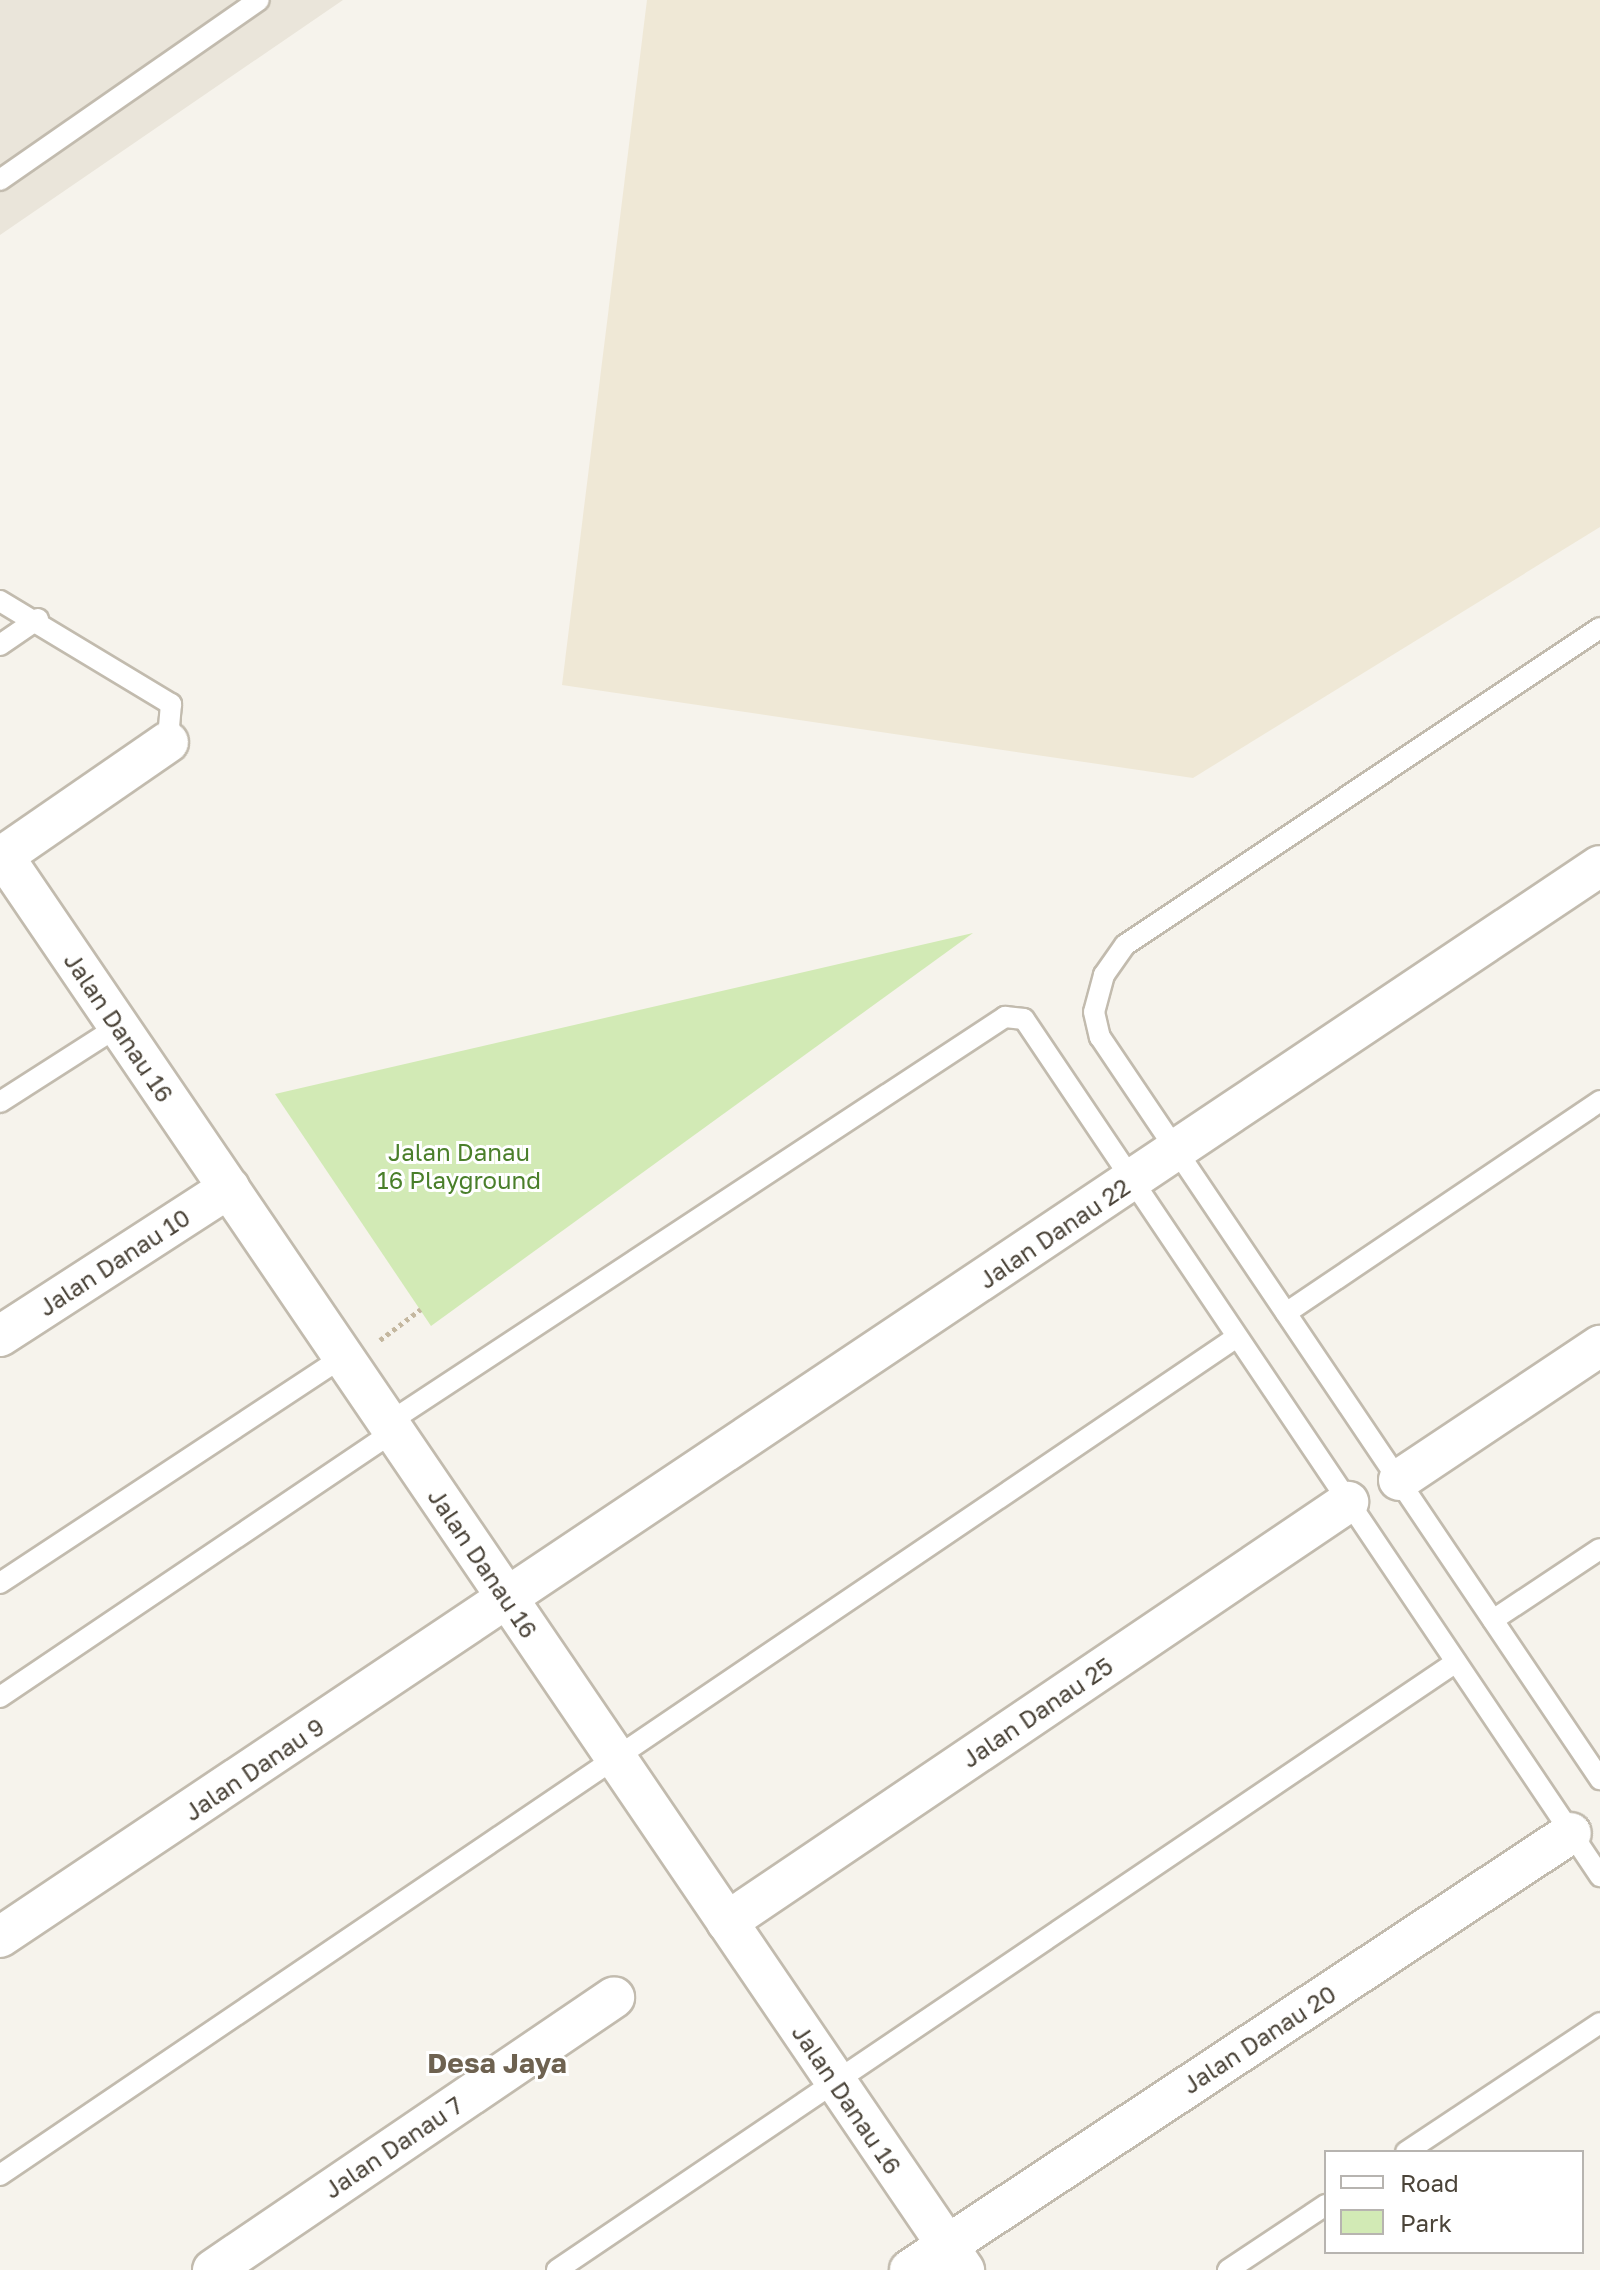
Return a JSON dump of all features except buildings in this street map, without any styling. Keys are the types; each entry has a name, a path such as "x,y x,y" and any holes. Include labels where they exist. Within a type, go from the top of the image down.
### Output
{"street":[{"path":"1,857 168,742"},
{"name":"Jalan Danau 16","path":"1,857 119,1026 955,2258"},
{"name":"Jalan Danau 22","path":"508,1600 1600,866"},
{"name":"Jalan Danau 10","path":"0,1336 229,1188"},
{"path":"1399,1480 1600,1346"},
{"name":"Jalan Danau 25","path":"727,1922 1348,1502"},
{"name":"Jalan Danau 9","path":"0,1937 508,1600"},
{"name":"Jalan Danau 20","path":"910,2270 955,2258 1571,1833"},
{"name":"Jalan Danau 7","path":"213,2270 614,1997"}],"lane":[{"path":"0,180 259,0"},
{"path":"0,601 38,619 171,704 168,742"},
{"path":"0,645 38,619"},
{"path":"1600,628 1112,960 1096,994 1100,1037 1600,1779"},
{"path":"0,1697 391,1427 1005,1017 1024,1019 1600,1876"},
{"path":"0,1102 119,1026"},
{"path":"1286,1313 1600,1101"},
{"path":"0,2175 1237,1337"},
{"path":"0,1583 343,1357"},
{"path":"1493,1620 1600,1549"},
{"path":"557,2270 1456,1662"},
{"path":"1409,2150 1600,2023"},
{"path":"1228,2270 1324,2206"}],"shaded area":[{"path":"0,0 343,0 0,235"},
{"path":"647,0 1600,0 1600,527 1193,778 562,685"}],"green space":[{"name":"Jalan Danau 16 Playground","path":"973,933 431,1326 275,1094"}],"district":[{"name":"Desa Jaya","path":"497,2063"}]}
